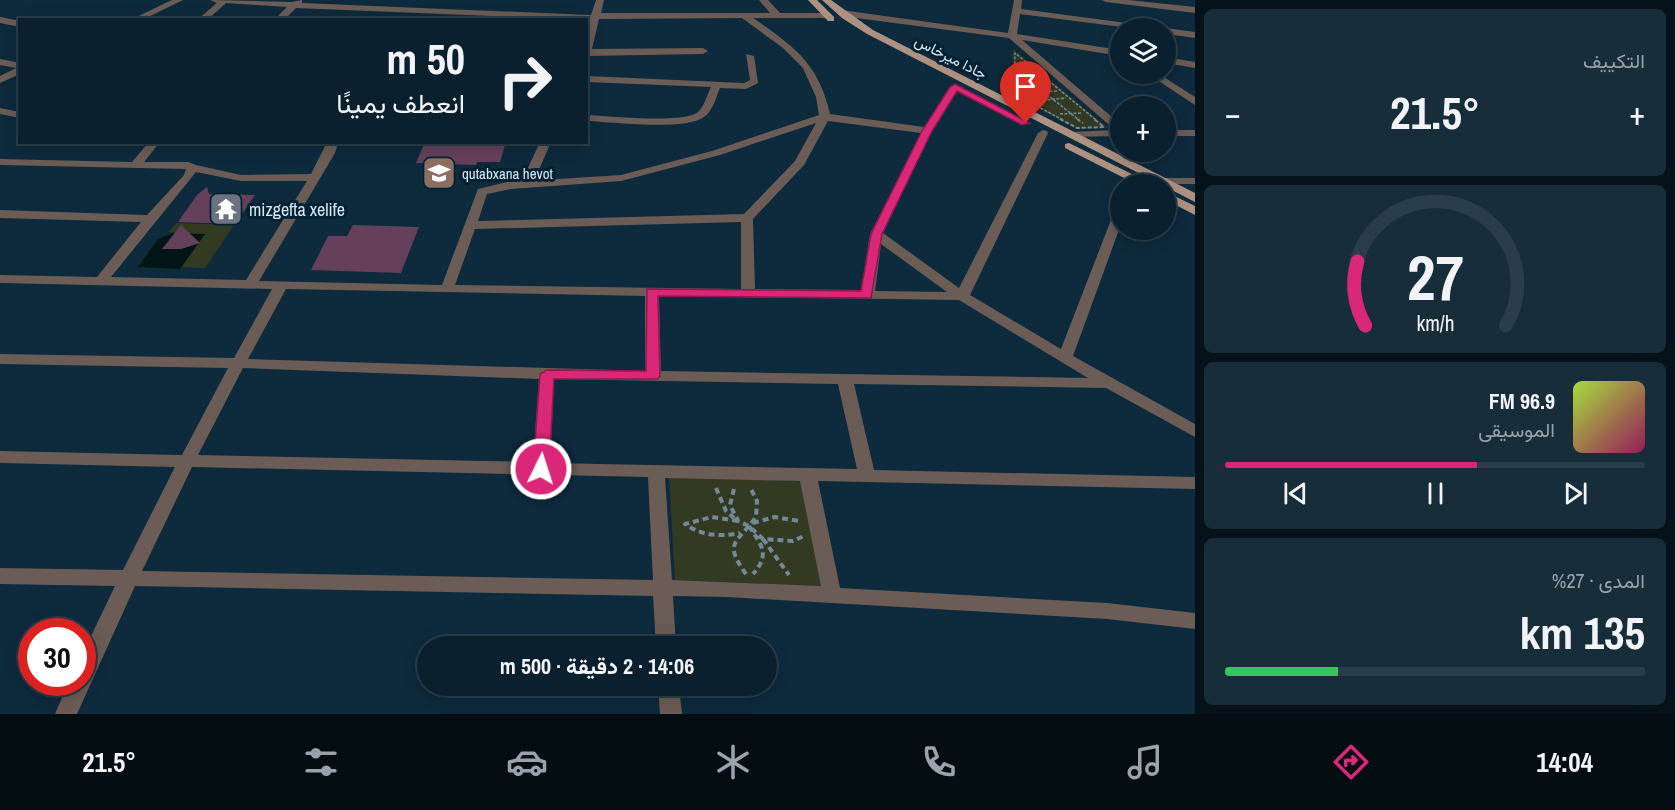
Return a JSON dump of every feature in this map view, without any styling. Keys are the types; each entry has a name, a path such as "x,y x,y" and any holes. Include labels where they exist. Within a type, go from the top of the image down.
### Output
{"main road":[{"path":"812,0 828,15 869,43 1120,174"},
{"name":"جادا ميرخاس","path":"826,0 870,32 1147,174"},
{"name":"جادا ميرخاس","path":"1176,189 1195,198"},
{"path":"1176,201 1195,211"}],"street":[{"path":"138,18 179,0"},
{"path":"214,0 297,2 430,12 495,11 595,17 828,15"},
{"path":"430,12 435,0"},
{"path":"588,48 600,0"},
{"path":"763,0 777,15"},
{"path":"1012,36 1018,0"},
{"path":"1106,0 1168,3 1195,9"},
{"path":"203,18 224,1"},
{"path":"280,18 297,2"},
{"path":"470,225 747,218 800,163 825,117 819,85 803,60 731,7"},
{"path":"1016,11 1110,23"},
{"path":"841,13 906,20 1110,51"},
{"path":"0,20 18,24"},
{"path":"1176,32 1195,35"},
{"path":"1012,36 1110,120"},
{"path":"588,52 703,51"},
{"path":"588,80 746,86 755,81 749,56"},
{"path":"1176,61 1195,64"},
{"path":"0,62 18,67"},
{"path":"0,80 18,69"},
{"path":"1168,84 1195,102"},
{"path":"588,117 677,122 693,120 703,113 717,85"},
{"path":"867,295 876,234 927,131 955,87"},
{"path":"1180,92 1195,94"},
{"path":"0,111 18,115"},
{"path":"447,289 482,192 512,185 621,178 716,153 825,117 927,131"},
{"path":"962,296 1043,132"},
{"path":"1071,135 1110,132"},
{"path":"1176,133 1195,133"},
{"path":"135,166 152,144"},
{"path":"250,285 332,144"},
{"path":"512,185 532,172 545,144"},
{"path":"0,162 135,166 188,165 192,168 241,178 313,177"},
{"path":"100,282 150,219 189,176 192,168"},
{"path":"1176,181 1195,180"},
{"path":"0,214 150,219"},
{"path":"747,218 748,292"},
{"path":"876,234 962,296 1065,358 1195,428"},
{"path":"1065,358 1110,239"},
{"path":"0,279 447,289 962,296"},
{"path":"96,648 128,578 237,363 281,286"},
{"path":"652,292 653,376"},
{"path":"0,359 237,363 547,374 1112,383"},
{"path":"541,469 547,374"},
{"path":"845,379 867,477"},
{"path":"0,457 1195,483"},
{"path":"656,471 665,636"},
{"path":"808,476 832,595"},
{"path":"0,576 662,588 798,593 1107,611 1195,621"},
{"path":"66,714 74,696"},
{"path":"670,696 671,714"}],"path":[{"path":"1014,94 1077,128 1104,127 1015,52"},
{"path":"1015,52 1033,84 1056,107 1076,118 1084,119 1086,121 1083,123 1089,127"},
{"path":"1014,94 1015,52"},
{"path":"1014,74 1039,73"},
{"path":"1014,80 1046,78"},
{"path":"1014,85 1051,83"},
{"path":"1014,94 1060,91"},
{"path":"1031,103 1070,98"},
{"path":"1026,101 1050,100"},
{"path":"1053,115 1101,111"},
{"path":"720,473 716,484 717,492 726,511 738,521"},
{"path":"738,521 730,505 733,491 739,484"},
{"path":"749,488 754,490 759,505 751,525 764,556 750,579 733,552 734,542 742,533 751,525 767,518 785,517 807,525"},
{"path":"742,533 721,536 706,535 686,524 712,517 751,525 784,566 798,593"},
{"path":"764,539 793,541 805,536"}],"green space":[{"path":"1013,49 1108,128 1077,129 1010,94"},
{"path":"177,223 234,225 205,268 181,267 204,235 168,232"},
{"path":"669,475 812,482 827,586 675,580"}],"shaded area":[{"path":"173,233 205,234 180,269 138,267 158,239"}],"building":[{"path":"424,144 505,144 500,162 477,162 476,165 416,163"},
{"path":"207,187 209,194 255,195 235,224 178,222 197,195"},
{"path":"181,225 200,243 181,249 162,249"},
{"path":"353,225 419,227 401,273 311,270 328,236 347,236"}],"place":[{"name":"qutabxana hevot","path":"439,173"},
{"name":"mizgefta xelife","path":"226,209"}],"route":[{"path":"541,469 547,374 653,376 652,292 867,295 876,234 927,131 955,87 1026,123"}]}
